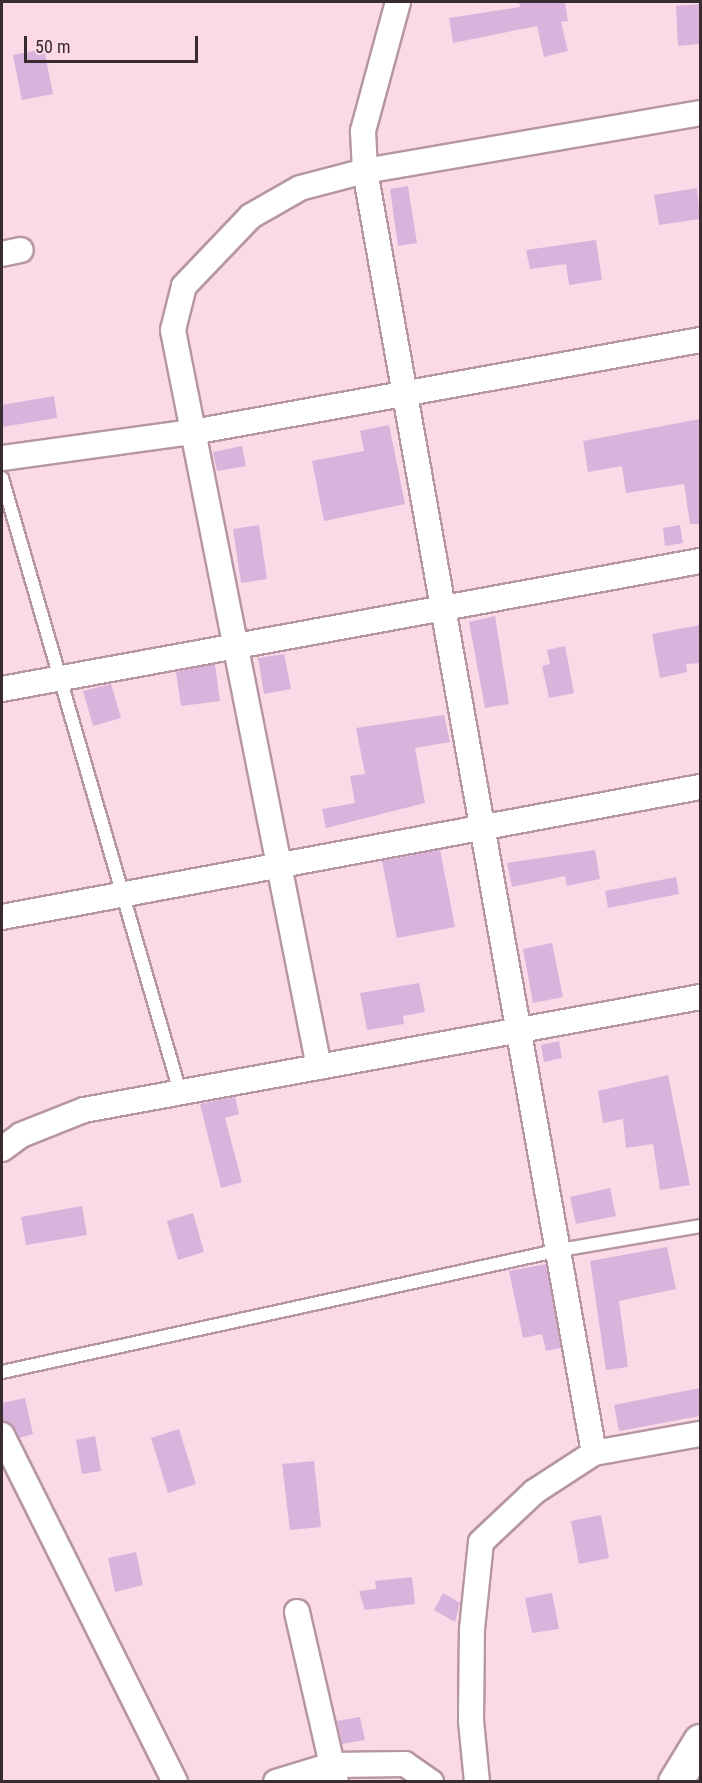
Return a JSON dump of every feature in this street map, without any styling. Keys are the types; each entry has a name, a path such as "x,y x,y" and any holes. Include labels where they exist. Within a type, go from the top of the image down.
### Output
{"main road":[{"path":"675,1782 700,1741"}],"street":[{"path":"398,2 363,131 365,171 521,1031 594,1453"},
{"path":"319,1067 173,330 184,286 251,216 300,188 365,171 700,113"},
{"path":"2,458 193,432 700,340"},
{"path":"2,689 700,561"},
{"path":"2,917 700,787"},
{"path":"2,1149 21,1135 84,1110 700,997"},
{"path":"477,1782 471,1721 472,1629 481,1542 534,1492 594,1453 700,1434"},
{"path":"2,1435 175,1782"},
{"path":"297,1612 334,1773"},
{"path":"276,1782 405,1764 431,1782"}],"lane":[{"path":"2,478 180,1092"},
{"path":"2,1372 560,1250 700,1226"}],"building":[{"path":"519,2 565,2 568,21 561,22 568,51 544,57 537,26 453,43 449,18 520,7"},
{"path":"700,4 700,44 678,46 676,6"},
{"path":"44,49 53,94 22,100 13,55"},
{"path":"408,186 417,243 398,246 390,189"},
{"path":"697,188 700,219 659,225 654,195"},
{"path":"596,240 602,280 569,285 566,264 530,269 526,250"},
{"path":"54,396 57,418 2,427 2,405"},
{"path":"700,419 700,524 690,524 684,484 626,493 622,466 588,472 583,441"},
{"path":"389,425 405,504 324,521 312,461 364,451 360,431"},
{"path":"242,446 246,466 217,471 213,452"},
{"path":"259,525 267,579 241,583 233,529"},
{"path":"680,525 683,543 665,546 663,528"},
{"path":"495,616 509,704 485,708 469,622"},
{"path":"700,625 700,663 686,664 687,672 660,678 652,634"},
{"path":"565,646 574,693 549,698 542,666 550,664 547,650"},
{"path":"284,654 291,689 264,694 258,658"},
{"path":"215,664 220,701 181,706 176,672"},
{"path":"111,684 121,718 93,726 83,691"},
{"path":"444,715 450,742 415,748 425,803 326,828 322,809 355,803 350,776 365,774 356,728"},
{"path":"440,850 455,927 397,938 382,861"},
{"path":"595,850 600,879 567,886 565,876 512,887 507,863"},
{"path":"676,877 679,894 608,908 605,891"},
{"path":"552,943 563,997 533,1003 523,949"},
{"path":"419,983 425,1012 403,1016 404,1024 367,1030 360,993"},
{"path":"559,1041 562,1058 544,1062 541,1045"},
{"path":"668,1075 690,1185 660,1190 653,1144 626,1148 623,1119 603,1123 598,1091"},
{"path":"235,1097 239,1114 225,1118 242,1182 221,1188 200,1104"},
{"path":"610,1188 616,1216 576,1224 570,1197"},
{"path":"82,1206 87,1235 26,1245 21,1217"},
{"path":"193,1213 204,1252 178,1260 167,1221"},
{"path":"667,1247 676,1289 619,1301 628,1367 606,1370 590,1261"},
{"path":"546,1264 561,1348 546,1351 542,1334 523,1338 509,1271"},
{"path":"700,1388 700,1416 619,1431 614,1405"},
{"path":"25,1398 33,1434 19,1438 10,1424 2,1421 2,1403"},
{"path":"179,1429 196,1484 168,1493 151,1438"},
{"path":"95,1436 101,1471 82,1474 76,1440"},
{"path":"314,1461 321,1527 290,1530 282,1464"},
{"path":"601,1515 609,1558 579,1564 571,1521"},
{"path":"136,1552 143,1585 115,1592 108,1558"},
{"path":"412,1577 415,1604 365,1610 359,1591 376,1589 375,1581"},
{"path":"443,1593 460,1603 455,1622 434,1610"},
{"path":"552,1593 559,1629 532,1633 525,1598"},
{"path":"360,1717 365,1740 342,1744 337,1721"}]}
